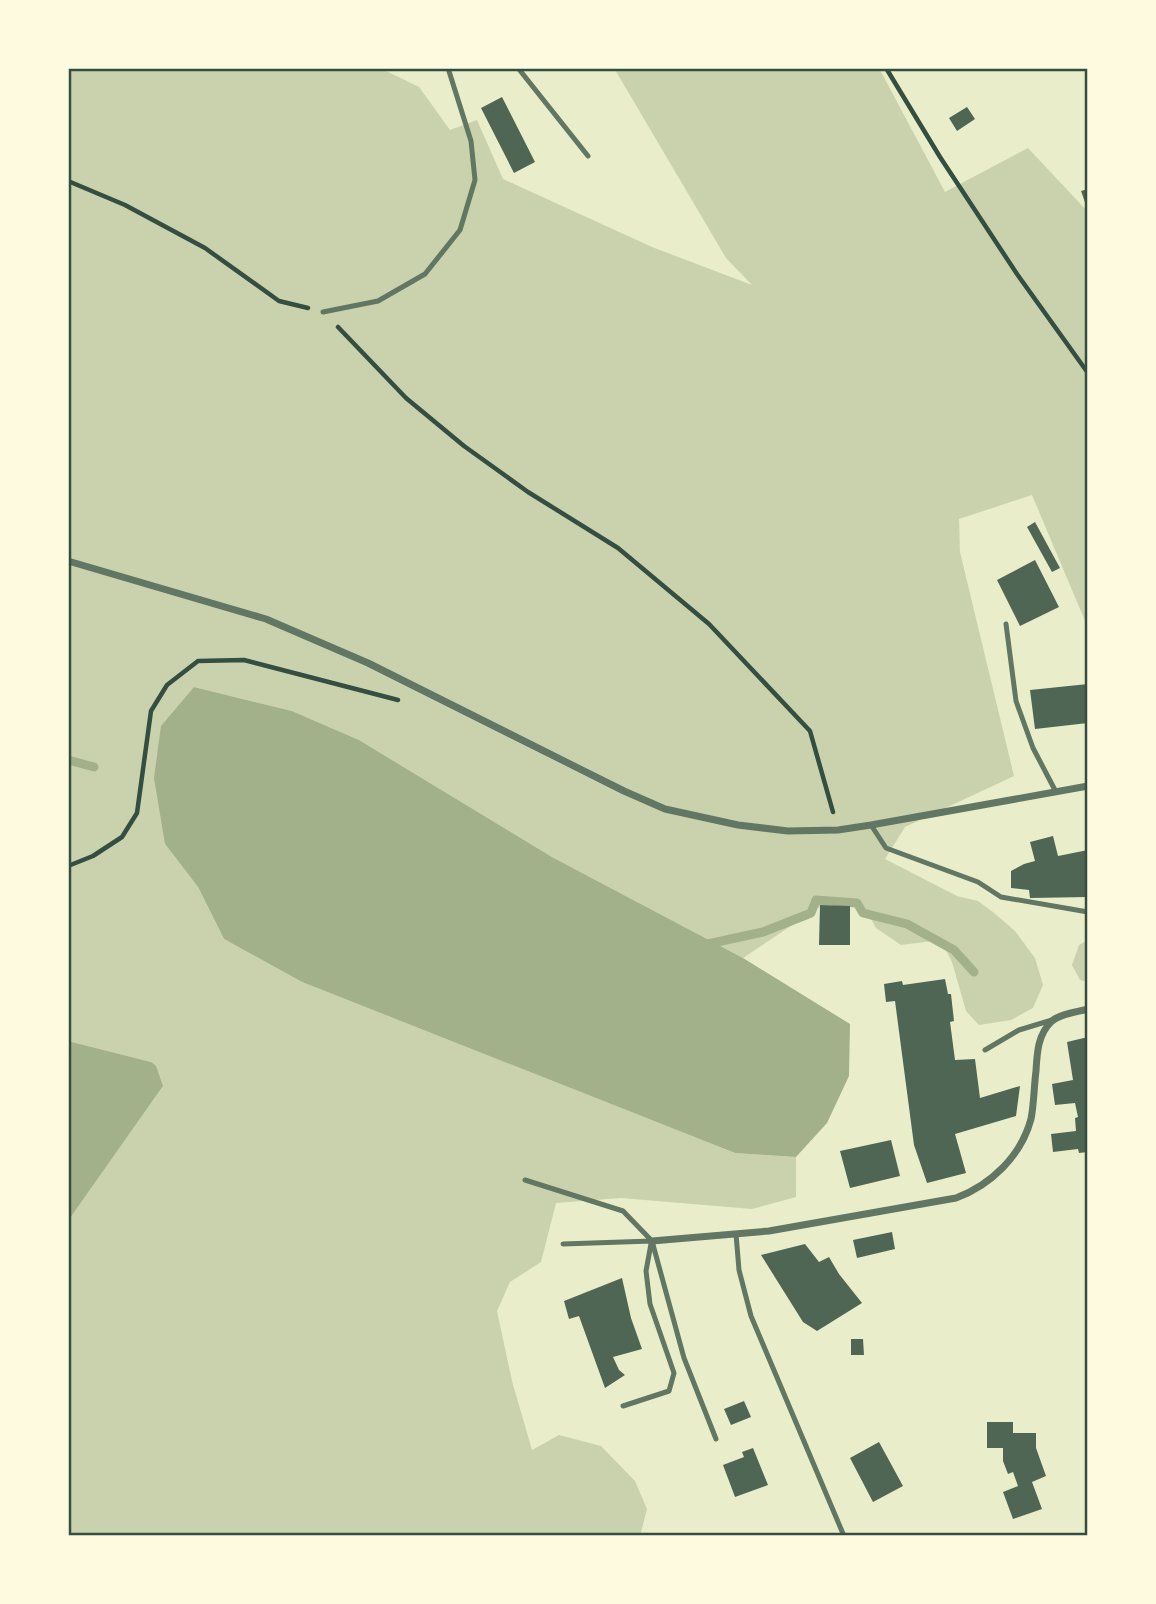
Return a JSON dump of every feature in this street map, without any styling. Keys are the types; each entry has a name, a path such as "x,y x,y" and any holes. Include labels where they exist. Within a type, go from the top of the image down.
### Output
{"street":[{"path":"68,561 266,619 368,663 665,809 738,825 788,831 838,830 1088,786"},
{"path":"652,1241 769,1231 956,1198 972,1192 1005,1166 1031,1119 1038,1043 1055,1019 1088,1009"}],"lane":[{"path":"323,312 377,301 425,274 460,230 475,180 471,141 448,68"},
{"path":"518,68 588,156"},
{"path":"1006,624 1016,701 1033,748 1056,792"},
{"path":"871,825 886,848 978,882 1001,897 1088,912"},
{"path":"985,1050 1019,1030 1055,1019"},
{"path":"525,1180 622,1211 652,1241 684,1358 716,1438"},
{"path":"736,1234 739,1270 751,1316 844,1536"},
{"path":"563,1244 652,1241"},
{"path":"622,1406 669,1391 674,1373 650,1304 646,1271 652,1241"}],"path":[{"path":"886,68 940,157 1017,274 1088,373"},
{"path":"68,181 125,205 205,248 279,301 323,312 406,398 464,446 528,492 618,548 709,624 810,731 838,830"},
{"path":"68,866 93,856 122,837 137,813 151,711 167,685 198,661 244,660 408,702"}],"shaded area":[{"path":"68,68 380,68 419,87 450,130 477,120 503,179 652,247 752,285 726,258 614,68 879,68 945,192 1028,148 1088,212 1088,628 1032,495 959,519 960,552 1014,776 905,827 885,859 957,896 978,901 1015,931 1035,958 1043,985 1033,1008 1011,1020 979,1025 966,1011 952,962 941,940 901,945 876,928 861,901 833,898 743,958 552,857 359,740 292,711 194,687 165,844 198,887 224,939 302,982 735,1153 796,1157 796,1197 752,1209 621,1198 556,1203 541,1262 510,1282 497,1311 512,1381 532,1450 559,1435 601,1446 635,1481 647,1509 640,1536 68,1536 68,1221 163,1086 151,1062 68,1041"},
{"path":"194,687 292,711 359,740 552,857 743,958 850,1024 849,1076 827,1123 796,1157 735,1153 302,982 224,939 198,887 165,844 154,778 161,726"},
{"path":"1088,940 1088,982 1080,980 1072,965 1079,945"},
{"path":"68,1041 151,1062 156,1066 163,1086 68,1221"}],"building":[{"path":"502,97 535,162 514,173 481,108"},
{"path":"967,107 975,119 957,131 949,118"},
{"path":"1088,189 1088,208 1087,208 1081,191"},
{"path":"1035,522 1060,568 1052,572 1027,527"},
{"path":"1035,560 1059,607 1020,626 997,580"},
{"path":"1088,684 1088,723 1035,729 1030,690"},
{"path":"1053,836 1058,856 1088,850 1088,897 1030,898 1029,890 1011,888 1011,871 1035,861 1030,842"},
{"path":"820,905 850,906 850,945 819,945"},
{"path":"945,979 948,994 951,994 954,1021 950,1022 955,1060 975,1059 980,1098 1020,1086 1016,1116 955,1134 966,1173 927,1183 914,1145 895,1001 886,1002 884,984 902,981 903,985"},
{"path":"1088,1037 1088,1152 1079,1153 1078,1149 1053,1152 1051,1134 1076,1131 1075,1118 1078,1117 1075,1103 1055,1105 1052,1084 1073,1080 1067,1042"},
{"path":"891,1140 900,1176 850,1188 840,1151"},
{"path":"892,1232 895,1249 857,1258 853,1240"},
{"path":"805,1244 819,1262 829,1257 862,1303 817,1331 803,1322 761,1255"},
{"path":"622,1278 631,1318 642,1349 613,1357 619,1370 625,1375 605,1388 579,1316 569,1319 564,1301"},
{"path":"851,1339 863,1339 864,1355 851,1355"},
{"path":"744,1401 751,1417 731,1425 724,1409"},
{"path":"987,1422 1013,1422 1013,1433 1036,1433 1036,1448 1046,1476 1032,1482 1042,1509 1013,1519 1003,1492 1018,1486 1013,1472 1008,1474 1003,1461 1003,1448 987,1448"},
{"path":"879,1442 903,1486 873,1502 850,1458"},
{"path":"753,1448 768,1485 735,1497 723,1465 744,1457 742,1452"}],"waterway":[{"path":"68,760 94,767"},
{"path":"703,945 763,932 811,913 816,900 857,903 863,913 907,924 954,950 974,972"}]}
